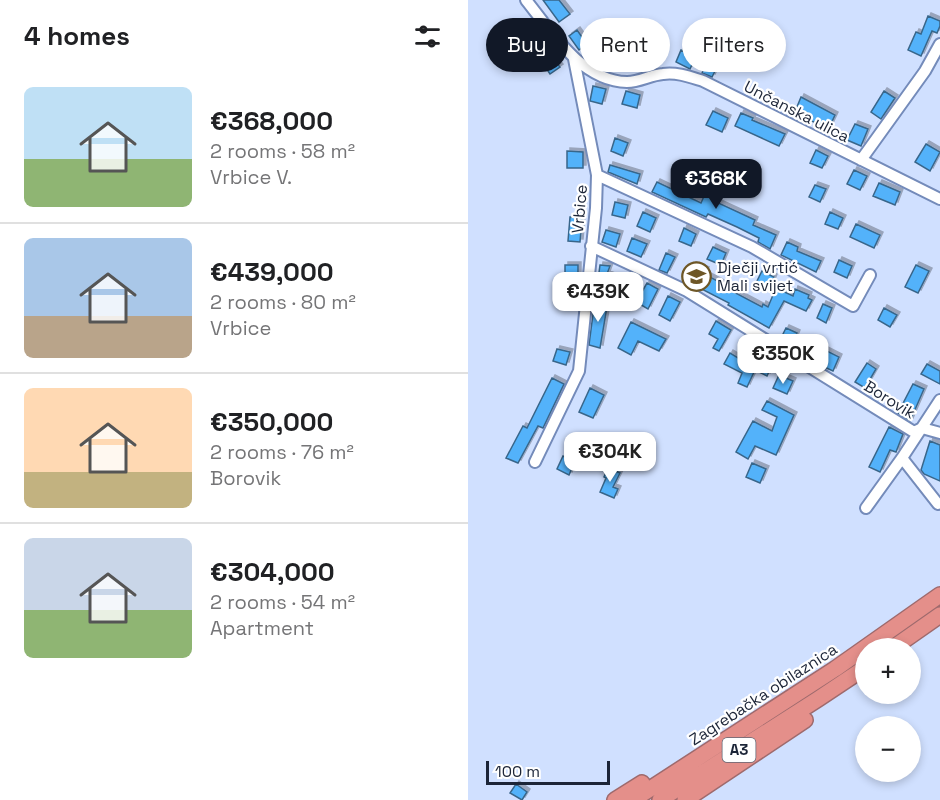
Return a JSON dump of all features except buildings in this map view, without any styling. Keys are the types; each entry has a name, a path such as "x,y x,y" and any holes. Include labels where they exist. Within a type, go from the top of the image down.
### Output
{"highway":[{"name":"Zagrebačka obilaznica","path":"633,800 835,669 940,595"},
{"path":"907,638 940,615"},
{"name":"Zagrebačka obilaznica","path":"660,800 855,674"},
{"path":"685,800 806,719 818,699"},
{"path":"615,800 642,782 681,769"}],"street":[{"name":"Unčanska ulica","path":"526,0 574,59 609,79 627,82 644,80 662,74 681,74 703,81 940,199"},
{"path":"861,160 925,71 940,44"},
{"name":"Vrbice","path":"535,462 579,371 596,208 597,175 574,59"},
{"path":"597,175 752,247 853,306 870,275"},
{"name":"Borovik","path":"591,246 687,291 914,432 922,428"},
{"path":"866,508 940,400"},
{"path":"922,428 940,433"},
{"path":"902,458 938,504"}],"place":[{"name":"Dječji vrtić Mali svijet","path":"696,276"}]}
